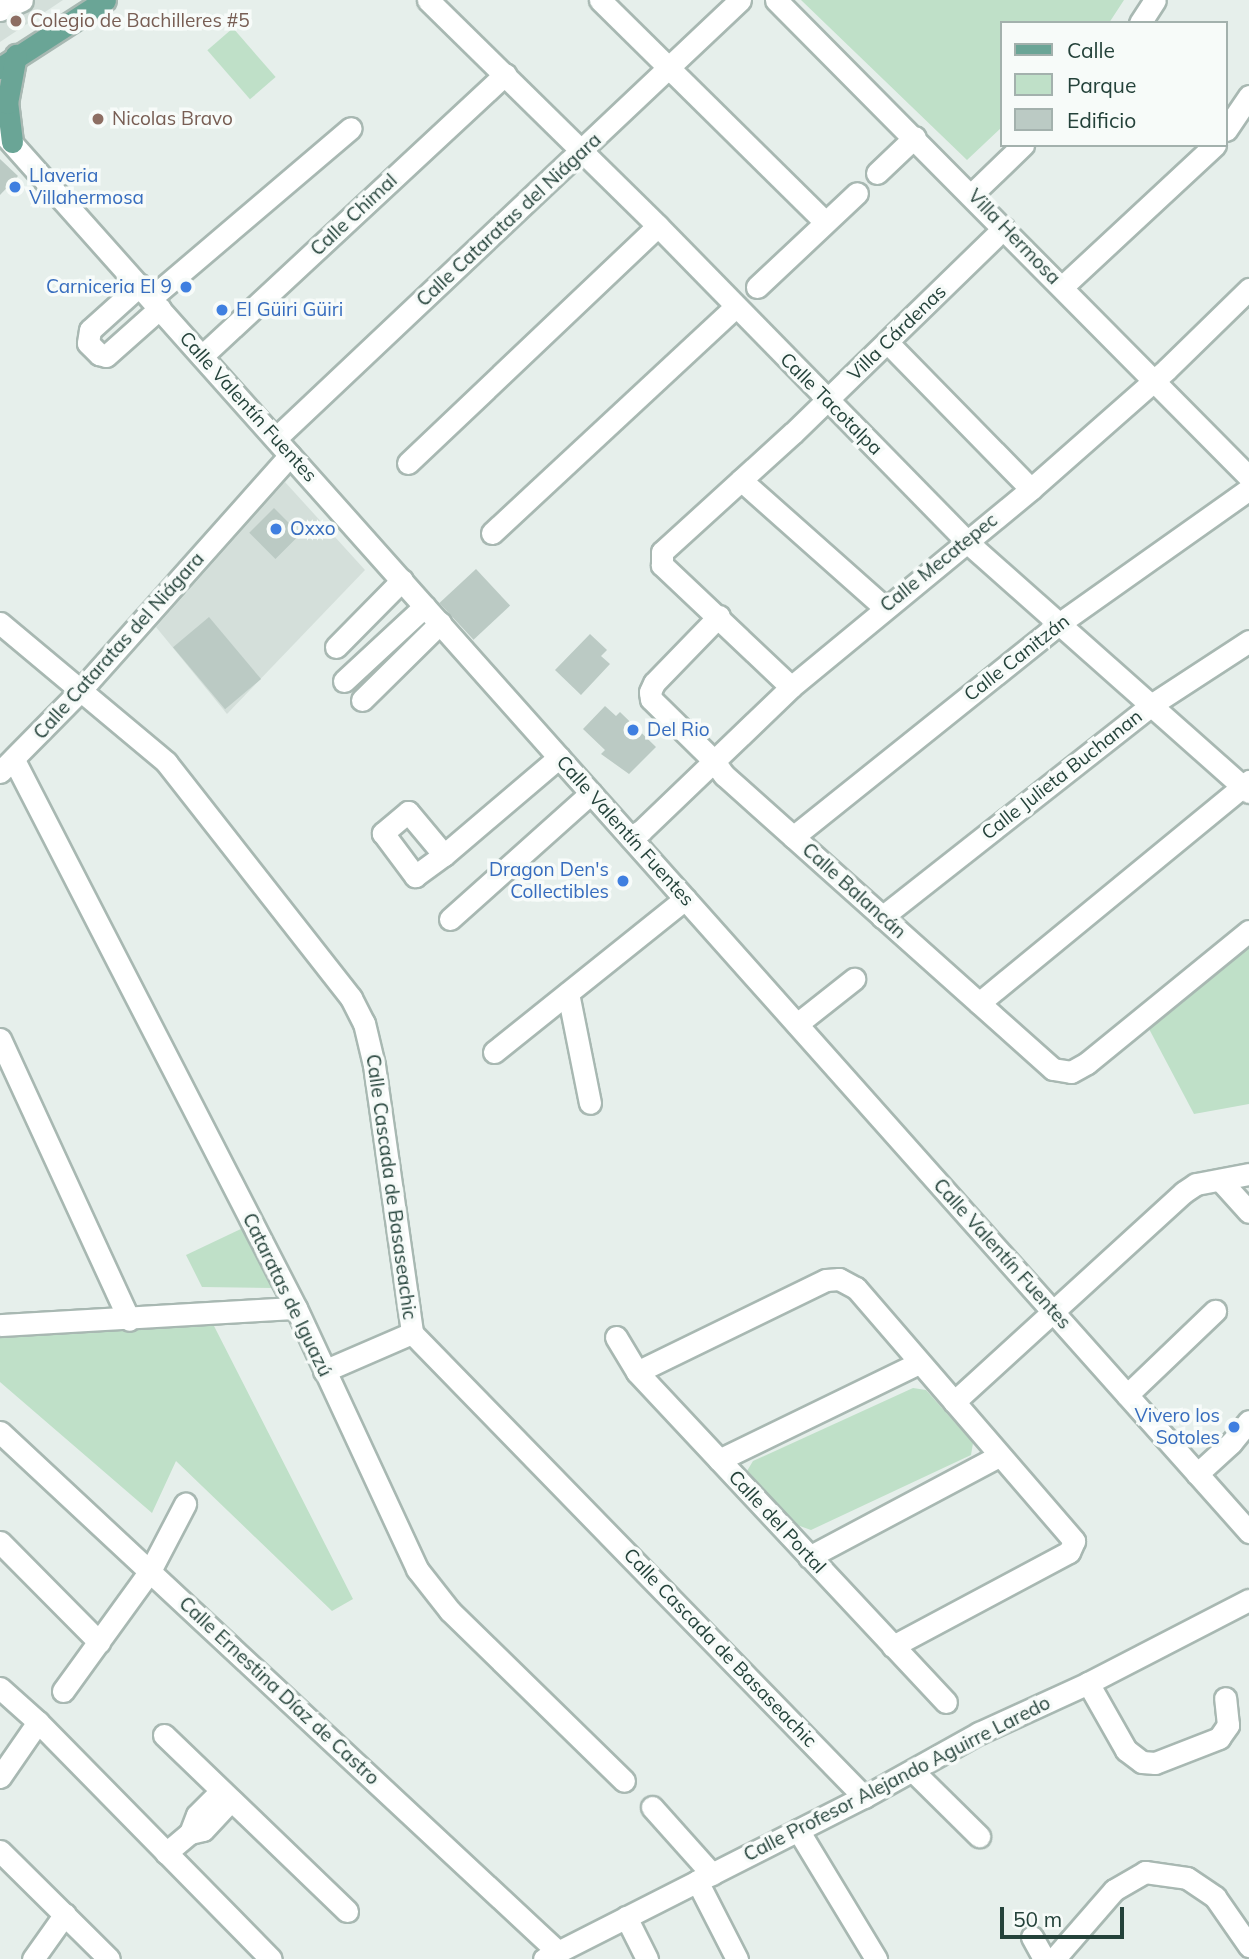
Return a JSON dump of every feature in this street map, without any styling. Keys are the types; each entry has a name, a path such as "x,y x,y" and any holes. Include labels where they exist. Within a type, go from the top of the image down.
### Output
{"main road":[{"path":"3,134 7,103 5,61 105,0"}],"street":[{"path":"0,10 22,0"},
{"name":"Calle Tacotalpa","path":"428,0 658,226 965,541 1247,786"},
{"path":"600,0 825,222"},
{"name":"Calle Cataratas del Niágara","path":"276,438 740,0"},
{"name":"Villa Hermosa","path":"776,0 972,194 1249,477"},
{"path":"1141,21 1155,0"},
{"name":"Calle Chimal","path":"202,356 505,74"},
{"path":"1228,127 1249,96"},
{"path":"150,297 351,128"},
{"name":"Calle Valentín Fuentes","path":"3,134 1249,1532"},
{"path":"877,173 915,137"},
{"path":"972,194 1021,147"},
{"path":"1062,287 1213,147"},
{"path":"757,286 857,193"},
{"path":"408,463 658,226"},
{"name":"Villa Cárdenas","path":"719,616 662,565 659,558 664,549 828,400 1004,228"},
{"name":"Calle Mecatepec","path":"630,837 641,831 791,687 884,607 1031,489 1154,380 1249,289"},
{"path":"492,533 735,307"},
{"path":"888,343 1031,489"},
{"name":"Calle Cataratas del Niágara","path":"7,766 79,692 290,455"},
{"path":"741,480 884,607"},
{"name":"Calle Canitzán","path":"793,837 1060,624 1249,489"},
{"path":"336,647 402,580"},
{"path":"344,681 425,606"},
{"path":"719,616 791,687"},
{"name":"Calle Balancán","path":"719,616 662,673 650,694 654,702 713,760 724,775 1053,1069 1071,1072 1087,1063 1249,931"},
{"name":"Calle Cascada de Basaseachic","path":"0,623 79,692 166,762 351,998 364,1023 374,1065 412,1333 864,1797"},
{"path":"362,700 440,623"},
{"name":"Calle Julieta Buchanan","path":"882,917 1151,705 1249,642"},
{"path":"444,855 559,757"},
{"name":"Cataratas de Iguazú","path":"7,766 296,1308 406,1546 431,1590 624,1781"},
{"path":"979,1003 1247,786"},
{"path":"450,919 591,793"},
{"path":"494,1052 685,899"},
{"path":"797,1024 854,979"},
{"path":"568,993 590,1103"},
{"path":"0,1039 129,1320"},
{"path":"954,1402 1184,1192 1196,1184 1249,1174"},
{"path":"1220,1180 1249,1212"},
{"path":"637,1372 827,1280 839,1279 856,1288 1074,1541 1069,1552 893,1646"},
{"path":"2,1322 129,1320 296,1308"},
{"path":"1127,1395 1215,1311"},
{"path":"324,1371 412,1333"},
{"name":"Calle del Portal","path":"616,1337 637,1372 946,1702"},
{"path":"719,1460 919,1363"},
{"path":"1197,1474 1231,1443 1249,1421"},
{"name":"Calle Ernestina Díaz de Castro","path":"0,1432 150,1571 551,1955"},
{"path":"809,1557 999,1456"},
{"path":"63,1691 150,1571 185,1504"},
{"path":"0,1542 99,1642"},
{"name":"Calle Profesor Alejando Aguirre Laredo","path":"551,1955 864,1797 979,1733 1088,1683 1249,1600"},
{"path":"1088,1683 1126,1750 1142,1762 1155,1763 1219,1738 1228,1725 1225,1698"},
{"path":"0,1688 38,1722 271,1959"},
{"path":"0,1777 38,1722"},
{"path":"164,1735 347,1911"},
{"path":"913,1771 979,1836"},
{"path":"166,1853 190,1833 197,1815 226,1796"},
{"path":"652,1807 705,1877 737,1959"},
{"path":"798,1830 876,1959"},
{"path":"0,1851 109,1959"},
{"path":"1054,1959 1114,1890 1145,1872 1187,1878 1215,1898 1249,1946"},
{"path":"33,1959 65,1914"},
{"path":"626,1917 647,1959"},
{"path":"1032,1937 1044,1959"}],"shaded area":[{"name":"Colegio de Bachilleres #5","path":"0,0 63,0 0,42"},
{"path":"285,482 365,570 227,714 156,627"}],"green space":[{"path":"801,0 1124,0 1110,21 1000,21 1000,129 967,160"},
{"path":"233,28 276,77 250,99 207,50"},
{"path":"1249,946 1249,1104 1194,1114 1148,1027"},
{"path":"245,1227 274,1288 202,1287 186,1255"},
{"path":"213,1324 353,1599 332,1611 176,1461 152,1513 0,1382 0,1332"},
{"path":"913,1388 926,1390 973,1443 971,1455 811,1530 797,1525 747,1471 753,1461"}],"building":[{"path":"0,159 18,176 0,195"},
{"path":"274,508 300,534 275,559 249,533"},
{"path":"476,569 510,606 474,640 439,603"},
{"path":"209,617 261,679 225,709 173,647"},
{"path":"590,634 607,650 601,656 610,664 581,695 555,670"},
{"path":"605,706 616,716 620,712 656,747 629,774 601,754 605,750 583,729"}],"place":[{"name":"Colegio de Bachilleres #5","path":"16,21"},
{"name":"Nicolas Bravo","path":"98,119"},
{"name":"Llaveria Villahermosa","path":"15,187"},
{"name":"Carniceria El 9","path":"186,287"},
{"name":"El Güiri Güiri","path":"222,310"},
{"name":"Oxxo","path":"276,529"},
{"name":"Del Rio","path":"633,730"},
{"name":"Dragon Den's Collectibles","path":"623,881"},
{"name":"Vivero los Sotoles","path":"1234,1427"}]}
